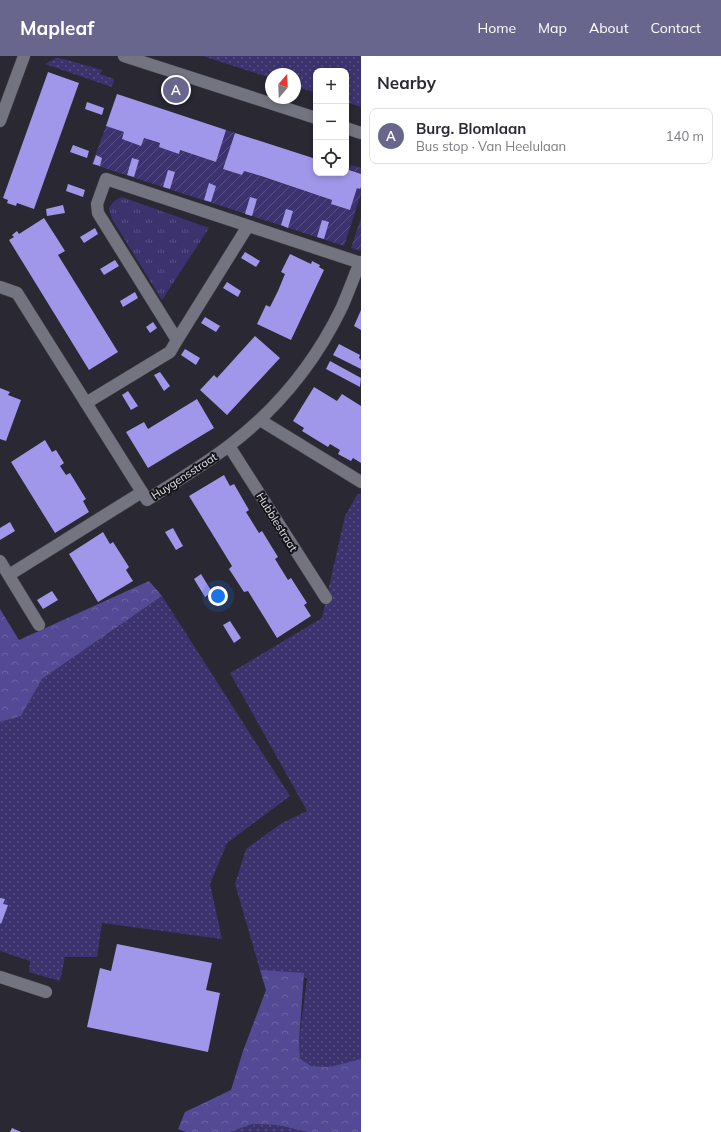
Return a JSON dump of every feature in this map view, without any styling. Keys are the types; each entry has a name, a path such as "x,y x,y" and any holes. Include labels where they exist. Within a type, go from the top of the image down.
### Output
{"street":[{"path":"0,121 24,56"},
{"path":"124,56 313,117"},
{"path":"349,129 361,133"},
{"path":"177,340 98,212 97,204 106,179 361,263"},
{"path":"86,403 170,352 248,226"},
{"name":"Huygensstraat","path":"0,287 17,293 147,500 229,446 260,420 297,379 316,354 342,307 361,263"},
{"path":"260,420 361,482"},
{"name":"Hubblestraat","path":"229,446 326,598"},
{"path":"8,574 142,492"},
{"path":"0,561 39,625"},
{"path":"0,978 46,992"}],"green space":[{"path":"203,56 361,56 361,107 349,103 349,68 313,68 313,92 301,88 301,68 265,68 265,76"},
{"path":"56,58 102,70 100,74 114,79 112,87 45,64"},
{"path":"106,126 216,162 226,130 235,133 223,169 242,175 244,171 332,200 331,204 350,210 357,188 360,189 361,187 361,194 344,246 92,164"},
{"path":"351,165 361,168 361,174 349,170"},
{"path":"122,197 209,228 162,300 112,219 109,209 117,199"},
{"path":"361,218 361,251 351,248"},
{"path":"361,493 361,1059 329,1067 311,1066 300,1057 299,1042 307,978 260,970 235,884 246,849 282,823 307,811 230,673 322,618 345,516 357,495"},
{"path":"149,581 162,596 42,679 21,716 0,722 0,609 19,640"},
{"path":"162,596 290,796 227,843 210,884 222,939 102,923 97,957 65,957 60,981 29,972 30,961 0,951 0,722 21,716 42,679"},
{"path":"260,970 304,973 299,1042 300,1058 311,1066 329,1067 361,1059 361,1132 308,1132 277,1125 252,1124 230,1132 186,1132 178,1129 185,1112 231,1090 243,1051 266,990"},
{"path":"252,1124 277,1125 308,1132 230,1132"}],"building":[{"path":"48,72 79,83 34,209 17,203 16,206 7,203 8,200 3,198"},
{"path":"117,94 226,130 216,162 180,150 179,154 159,147 160,143 144,138 141,146 122,139 124,132 106,126"},
{"path":"87,102 104,108 102,115 85,109"},
{"path":"235,133 313,158 313,176 349,176 349,170 361,174 361,187 360,189 357,188 350,210 331,204 332,200 261,176 244,171 242,175 223,169"},
{"path":"73,145 89,151 87,158 70,152"},
{"path":"96,155 102,158 100,166 93,164"},
{"path":"132,158 139,160 134,177 127,175"},
{"path":"168,170 175,172 170,189 163,187"},
{"path":"209,183 216,186 211,202 204,200"},
{"path":"68,184 85,190 83,197 66,191"},
{"path":"250,197 257,199 252,216 245,214"},
{"path":"63,205 65,213 47,216 46,209"},
{"path":"286,209 293,211 288,228 281,225"},
{"path":"44,218 65,251 58,255 118,352 89,370 9,240 14,237 12,235 17,231 19,234"},
{"path":"322,220 329,222 324,239 317,237"},
{"path":"95,228 98,234 84,243 80,237"},
{"path":"245,252 260,261 256,267 241,258"},
{"path":"290,254 311,264 312,261 320,265 319,267 324,270 291,340 257,324 266,305 270,307 278,291 285,274 281,272"},
{"path":"115,260 119,266 104,275 100,269"},
{"path":"227,282 241,291 238,297 223,288"},
{"path":"135,292 138,298 123,307 120,301"},
{"path":"361,310 361,330 354,326"},
{"path":"205,317 220,326 216,332 201,323"},
{"path":"153,322 157,328 150,333 146,327"},
{"path":"255,336 280,358 227,415 200,390 214,375 217,378"},
{"path":"339,344 360,355 359,358 361,360 361,369 333,355"},
{"path":"185,349 200,358 196,365 181,355"},
{"path":"330,361 361,378 360,387 326,369"},
{"path":"160,372 170,386 164,391 154,375"},
{"path":"314,387 337,401 342,394 361,406 361,463 353,458 351,461 338,454 340,450 330,444 328,447 302,431 304,428 293,421"},
{"path":"0,388 10,392 8,395 21,400 6,441 0,439"},
{"path":"128,391 138,406 131,410 122,395"},
{"path":"197,399 214,428 148,468 126,432 144,422 148,429"},
{"path":"45,440 52,452 56,450 64,463 60,466 66,475 70,473 86,499 83,501 89,512 55,533 11,462"},
{"path":"224,475 230,486 234,484 249,510 246,512 259,533 262,531 278,557 275,559 288,580 291,578 307,603 304,605 311,616 277,638 248,591 244,592 229,569 232,566 189,496"},
{"path":"10,522 15,531 0,540 0,528"},
{"path":"173,528 183,546 176,550 165,532"},
{"path":"103,532 110,544 113,542 129,567 126,570 133,581 98,602 69,554"},
{"path":"201,574 212,592 205,597 194,579"},
{"path":"52,591 58,600 43,609 37,600"},
{"path":"230,621 241,638 234,643 223,625"},
{"path":"0,898 5,899 3,904 8,905 1,924 0,923"},
{"path":"117,944 212,963 206,990 220,993 208,1052 87,1027 100,968 111,971"},
{"path":"12,1128 21,1132 10,1132"}],"place":[{"name":"Burg. Blomlaan","path":"176,90"}]}
